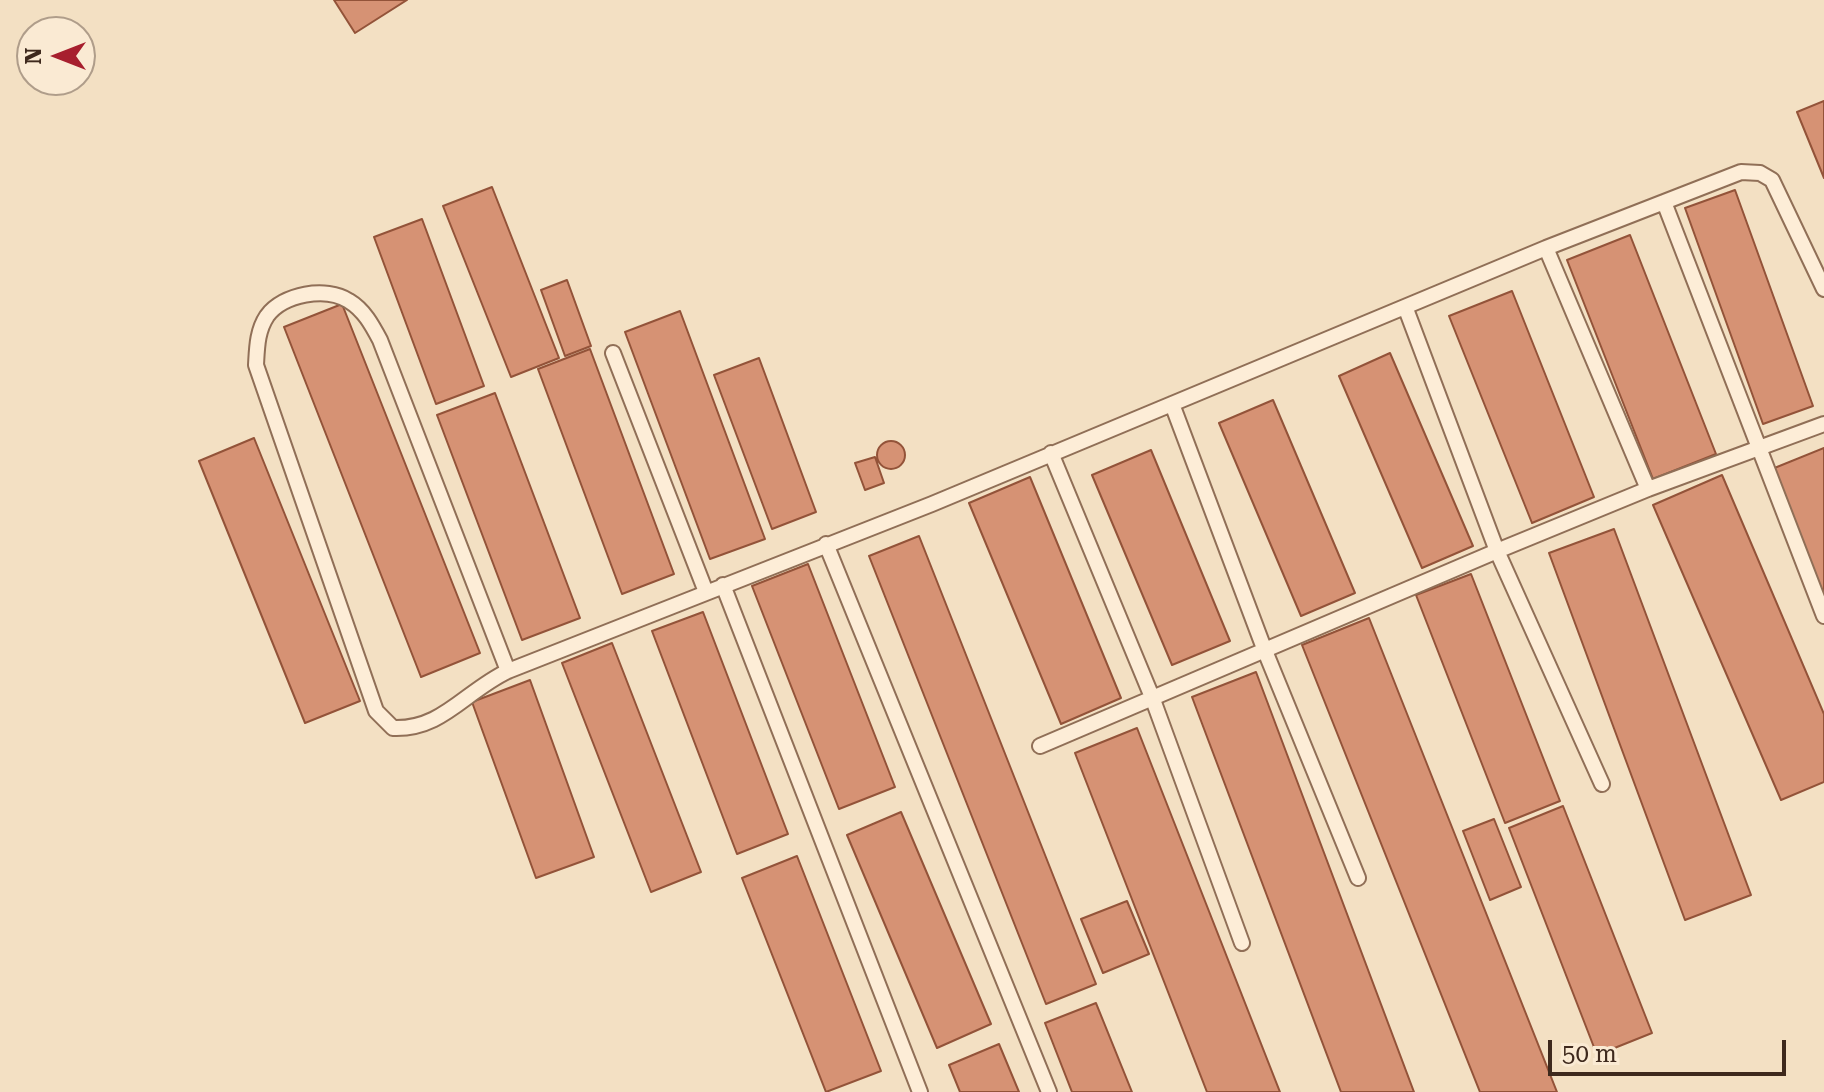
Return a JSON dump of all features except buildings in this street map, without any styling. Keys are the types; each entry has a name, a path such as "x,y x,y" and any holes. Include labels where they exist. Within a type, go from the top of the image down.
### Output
{"lane":[{"path":"508,671 380,340 367,317 346,299 319,293 294,297 268,315 257,339 256,365 376,711 393,728 416,729 435,721 481,684 508,671 932,504 1406,309 1546,248 1741,172 1760,173 1772,180 1824,289"},
{"path":"1664,202 1824,616"},
{"path":"1546,248 1648,489"},
{"path":"1406,309 1497,551 1602,784"},
{"path":"613,353 706,592"},
{"path":"1172,404 1265,651 1358,878"},
{"path":"1040,746 1497,551 1648,489 1824,424"},
{"path":"1051,453 1152,697 1242,943"},
{"path":"826,544 1049,1092"},
{"path":"723,585 920,1092"}]}
